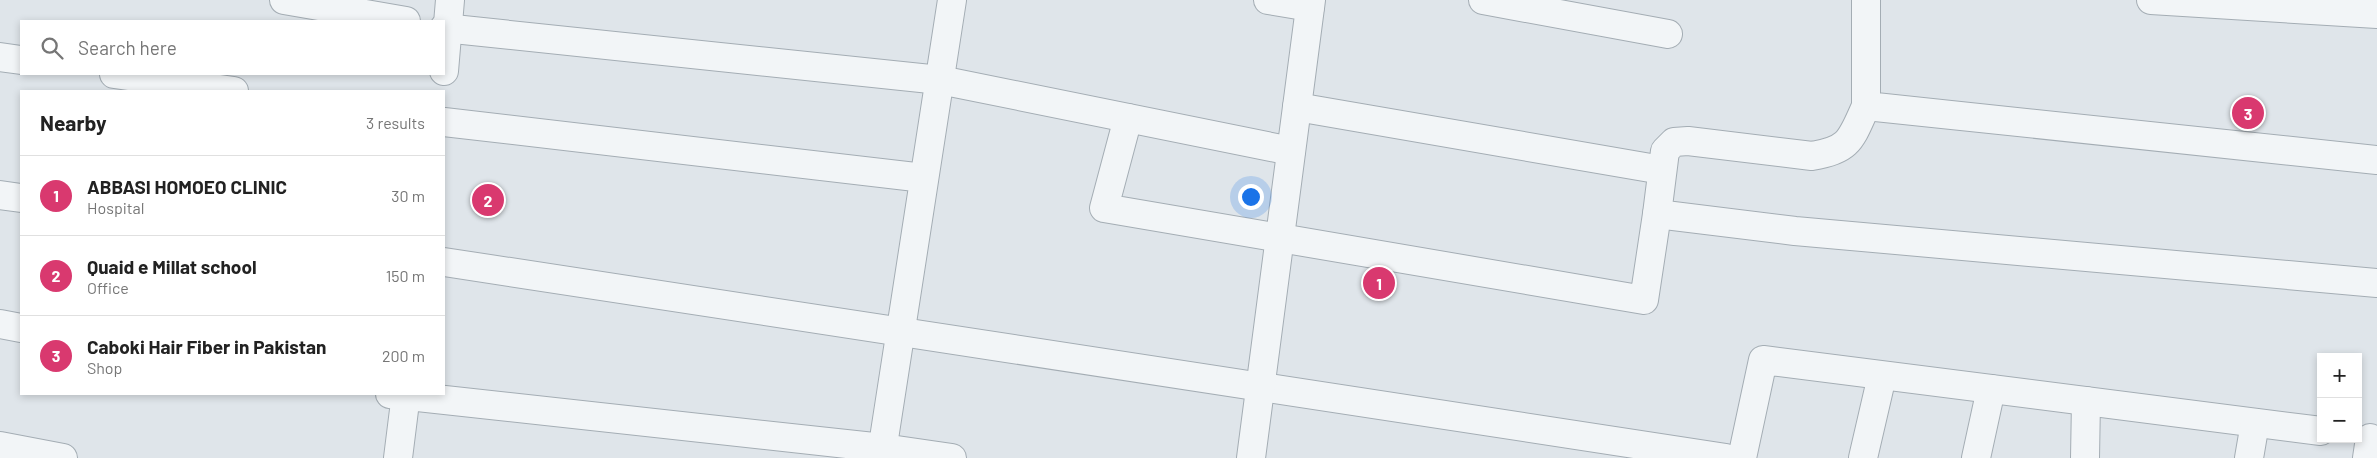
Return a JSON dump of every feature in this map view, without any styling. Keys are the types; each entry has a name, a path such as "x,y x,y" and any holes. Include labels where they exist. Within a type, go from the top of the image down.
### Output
{"street":[{"path":"284,0 400,20"},
{"path":"445,50 450,0"},
{"path":"882,453 952,0"},
{"path":"1251,458 1311,4 1268,0"},
{"path":"1482,0 1668,34"},
{"path":"1128,118 1104,208 1644,300 1665,151 1674,142 1688,141 1812,156 1831,153 1850,142 1866,106 1866,0"},
{"path":"2151,0 2377,14"},
{"path":"446,28 940,80 1291,151"},
{"path":"0,57 20,60"},
{"path":"121,75 227,90"},
{"path":"442,90 444,75"},
{"path":"1866,106 2377,160"},
{"path":"1297,107 1662,170"},
{"path":"445,122 924,178"},
{"path":"0,194 20,198"},
{"path":"1657,214 1795,231 2377,284"},
{"path":"445,262 1726,458"},
{"path":"0,324 20,328"},
{"path":"1742,458 1763,360 2317,431"},
{"path":"1863,458 1882,376"},
{"path":"1976,458 1991,389"},
{"path":"398,458 401,395 882,453 952,458"},
{"path":"2085,458 2086,402"},
{"path":"2249,458 2254,423"},
{"path":"0,446 63,458"}],"place":[{"name":"Caboki Hair Fiber in Pakistan","path":"2248,113"},
{"name":"Quaid e Millat school","path":"488,200"},
{"name":"ABBASI HOMOEO CLINIC","path":"1379,283"}]}
